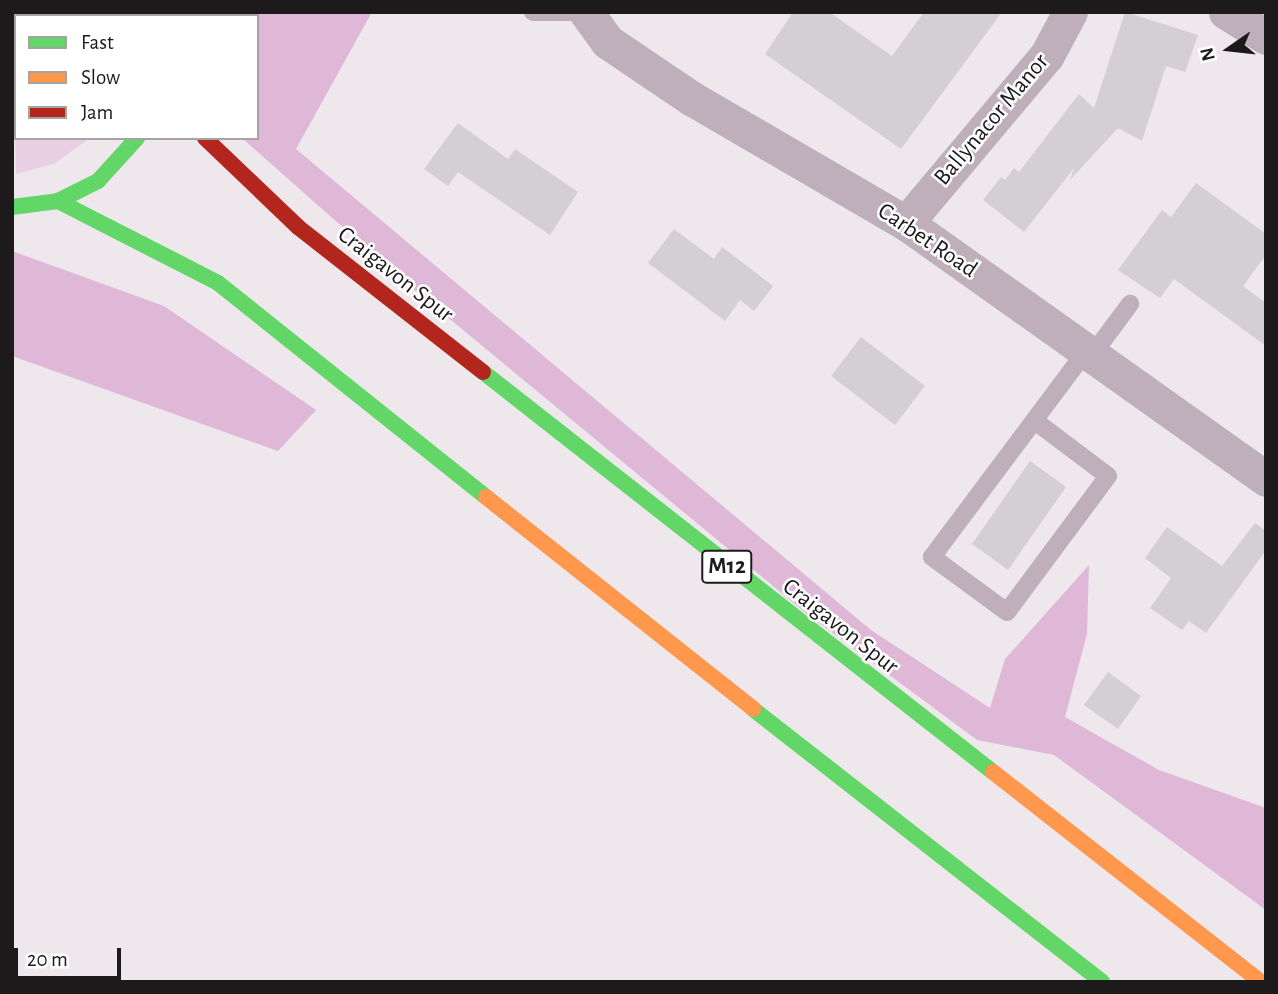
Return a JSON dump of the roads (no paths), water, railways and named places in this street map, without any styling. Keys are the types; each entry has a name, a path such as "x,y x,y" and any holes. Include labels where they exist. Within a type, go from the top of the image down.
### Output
{"highway":[{"path":"14,209 58,201 98,181 135,140"},
{"name":"Craigavon Spur","path":"207,140 298,227 1261,982"},
{"path":"58,201 218,283 1102,982"}],"street":[{"name":"Carbet Road","path":"586,12 608,43 681,91 906,223 1266,480"},
{"name":"Ballynacor Manor","path":"906,223 1047,55 1070,12"},
{"path":"1226,12 1266,37"}],"lane":[{"path":"533,12 570,12"},
{"path":"1035,421 1108,476 1006,612 932,557 1035,421 1130,304"}]}
